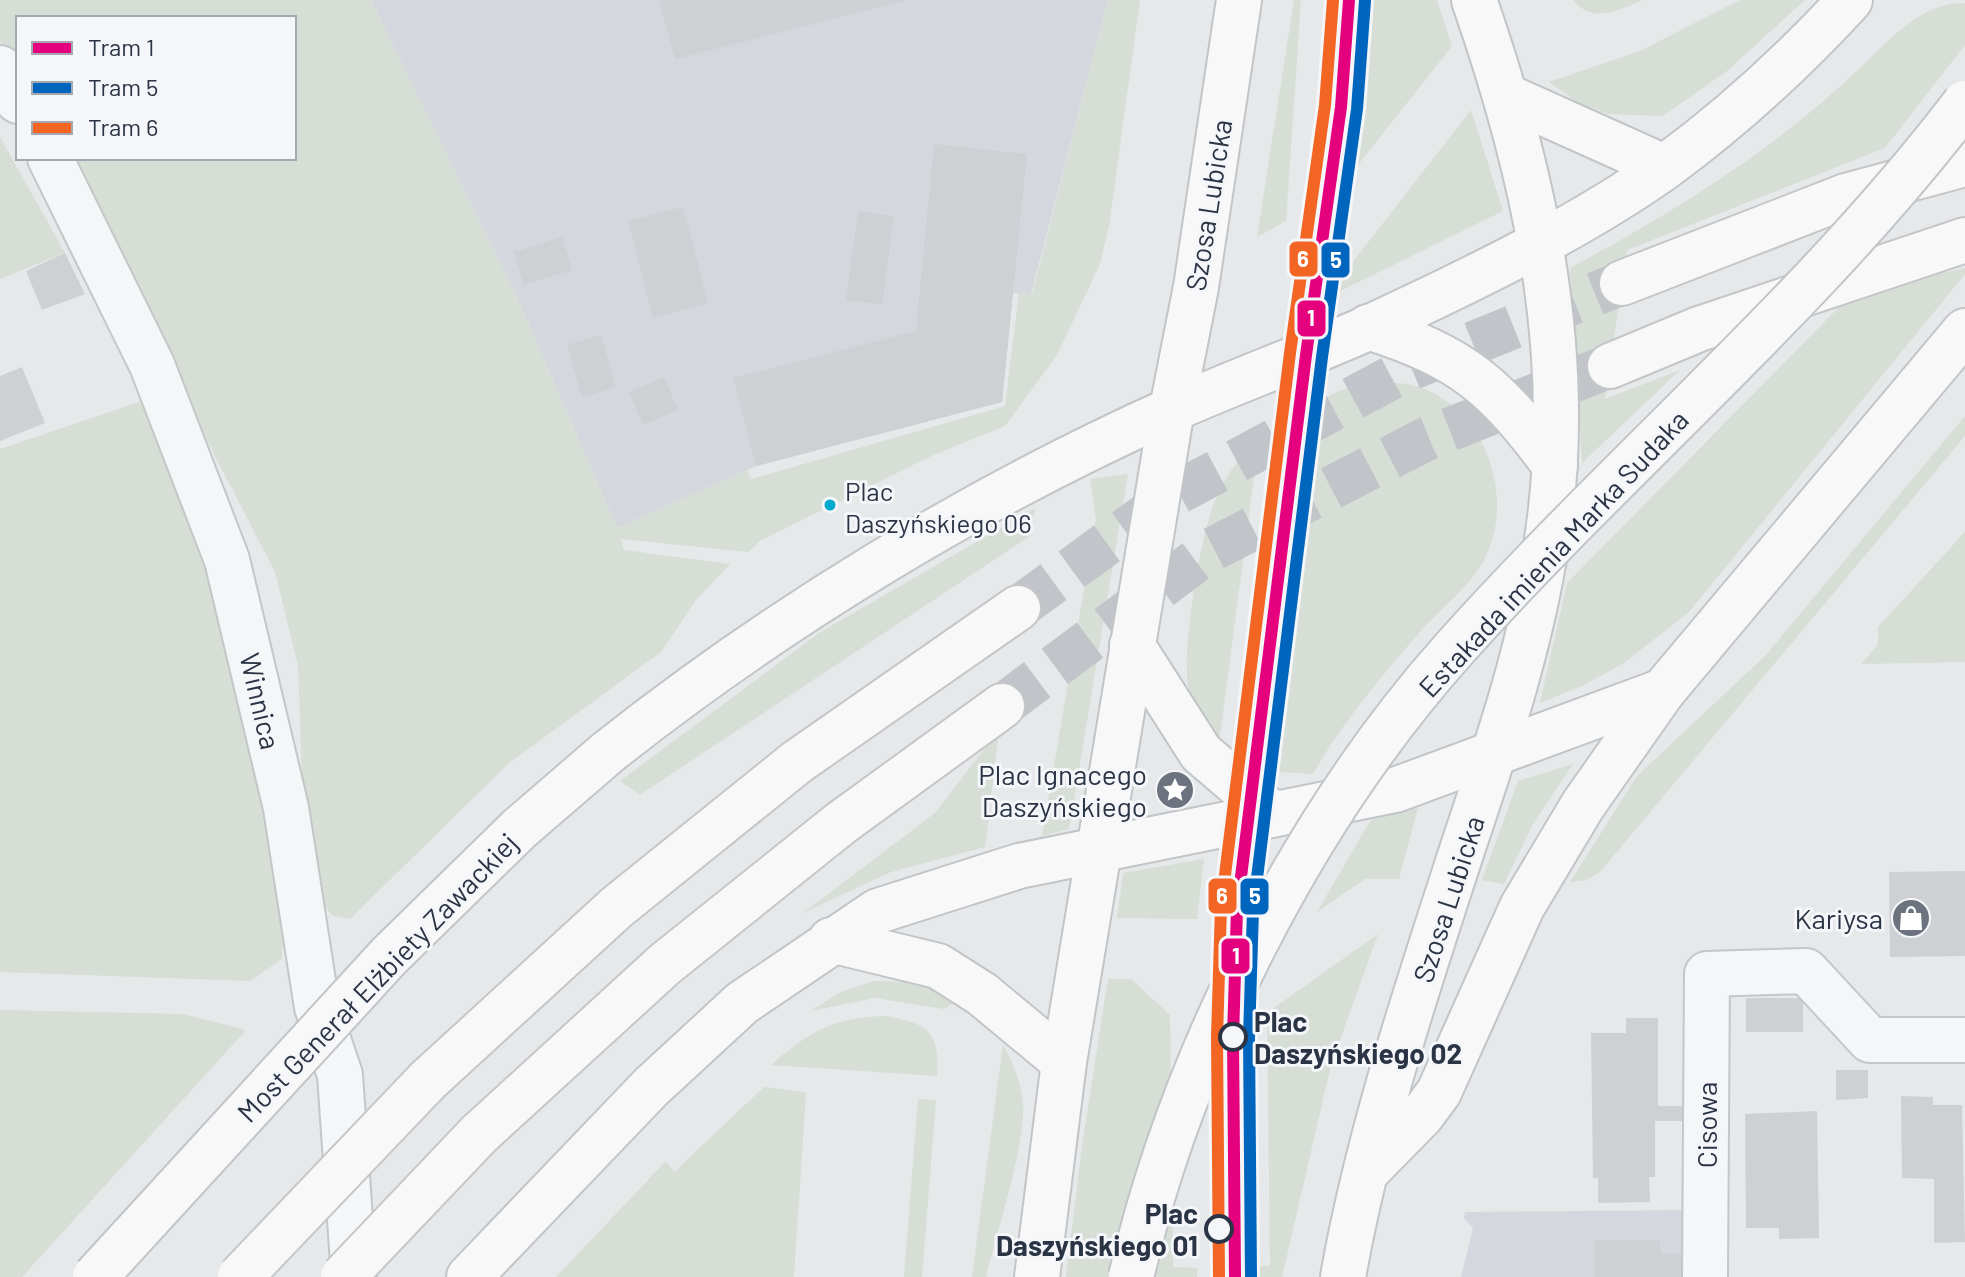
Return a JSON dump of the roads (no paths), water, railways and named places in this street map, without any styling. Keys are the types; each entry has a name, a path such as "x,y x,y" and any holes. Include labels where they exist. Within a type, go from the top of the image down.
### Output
{"main road":[{"name":"Szosa Lubicka","path":"1172,409 1196,287 1239,0"},
{"path":"1474,0 1506,96 1542,241 1554,371 1555,466 1538,590 1494,754"},
{"path":"1037,1277 1064,1062 1172,409 1368,327 1542,241 1664,167 1737,110 1813,40 1850,0"},
{"path":"1506,96 1664,167"},
{"name":"Estakada imienia Marka Sudaka","path":"1131,1277 1161,1167 1195,1076 1237,980 1287,884 1340,801 1452,651 1794,303 1862,228 1965,103"},
{"path":"1622,283 1846,196 1965,164"},
{"path":"1610,366 1699,329 1965,240"},
{"path":"1368,327 1410,340 1457,363 1500,399 1555,466"},
{"path":"1363,1175 1422,1115 1439,1092 1522,907 1583,805 1663,691 1965,331"},
{"name":"Most Generał Elżbiety Zawackiej","path":"95,1277 389,956 520,828 607,753 735,656 878,565 1064,462 1172,409"},
{"path":"240,1277 428,1080 617,907 797,762 1018,608"},
{"path":"1132,645 1201,753 1270,812"},
{"path":"469,1277 651,1087 742,1003 878,911 941,888 1100,848 1270,812 1395,790 1663,691"},
{"path":"343,1277 479,1134 665,964 841,823 1002,706"},
{"name":"Szosa Lubicka","path":"1343,1277 1363,1175 1494,754"},
{"path":"831,940 938,966 982,994 1064,1062"}],"street":[{"path":"0,68 16,97"},
{"name":"Winnica","path":"51,160 152,365 227,560 286,808 317,1007 340,1075 354,1277"},
{"name":"Cisowa","path":"1705,1277 1707,974 1806,971 1870,1040 1965,1040"}],"tunnel":[{"path":"1018,608 1175,494 1402,372 1622,283"},
{"path":"1002,706 1209,551 1428,438 1610,366"}],"tram line":[{"name":"6","path":"1219,1277 1217,1037 1221,907 1290,353 1325,105 1333,0"},
{"name":"1","path":"1235,1277 1233,1037 1237,909 1306,355 1341,107 1349,0"},
{"name":"5","path":"1251,1277 1249,1037 1253,910 1322,357 1357,109 1365,1"}],"place":[{"name":"Plac Daszyńskiego 06","path":"830,505"},
{"name":"Plac Ignacego Daszyńskiego","path":"1175,790"},
{"name":"Kariysa","path":"1911,918"},
{"name":"Plac Daszyńskiego 02","path":"1233,1037"},
{"name":"Plac Daszyńskiego 01","path":"1219,1229"}]}
